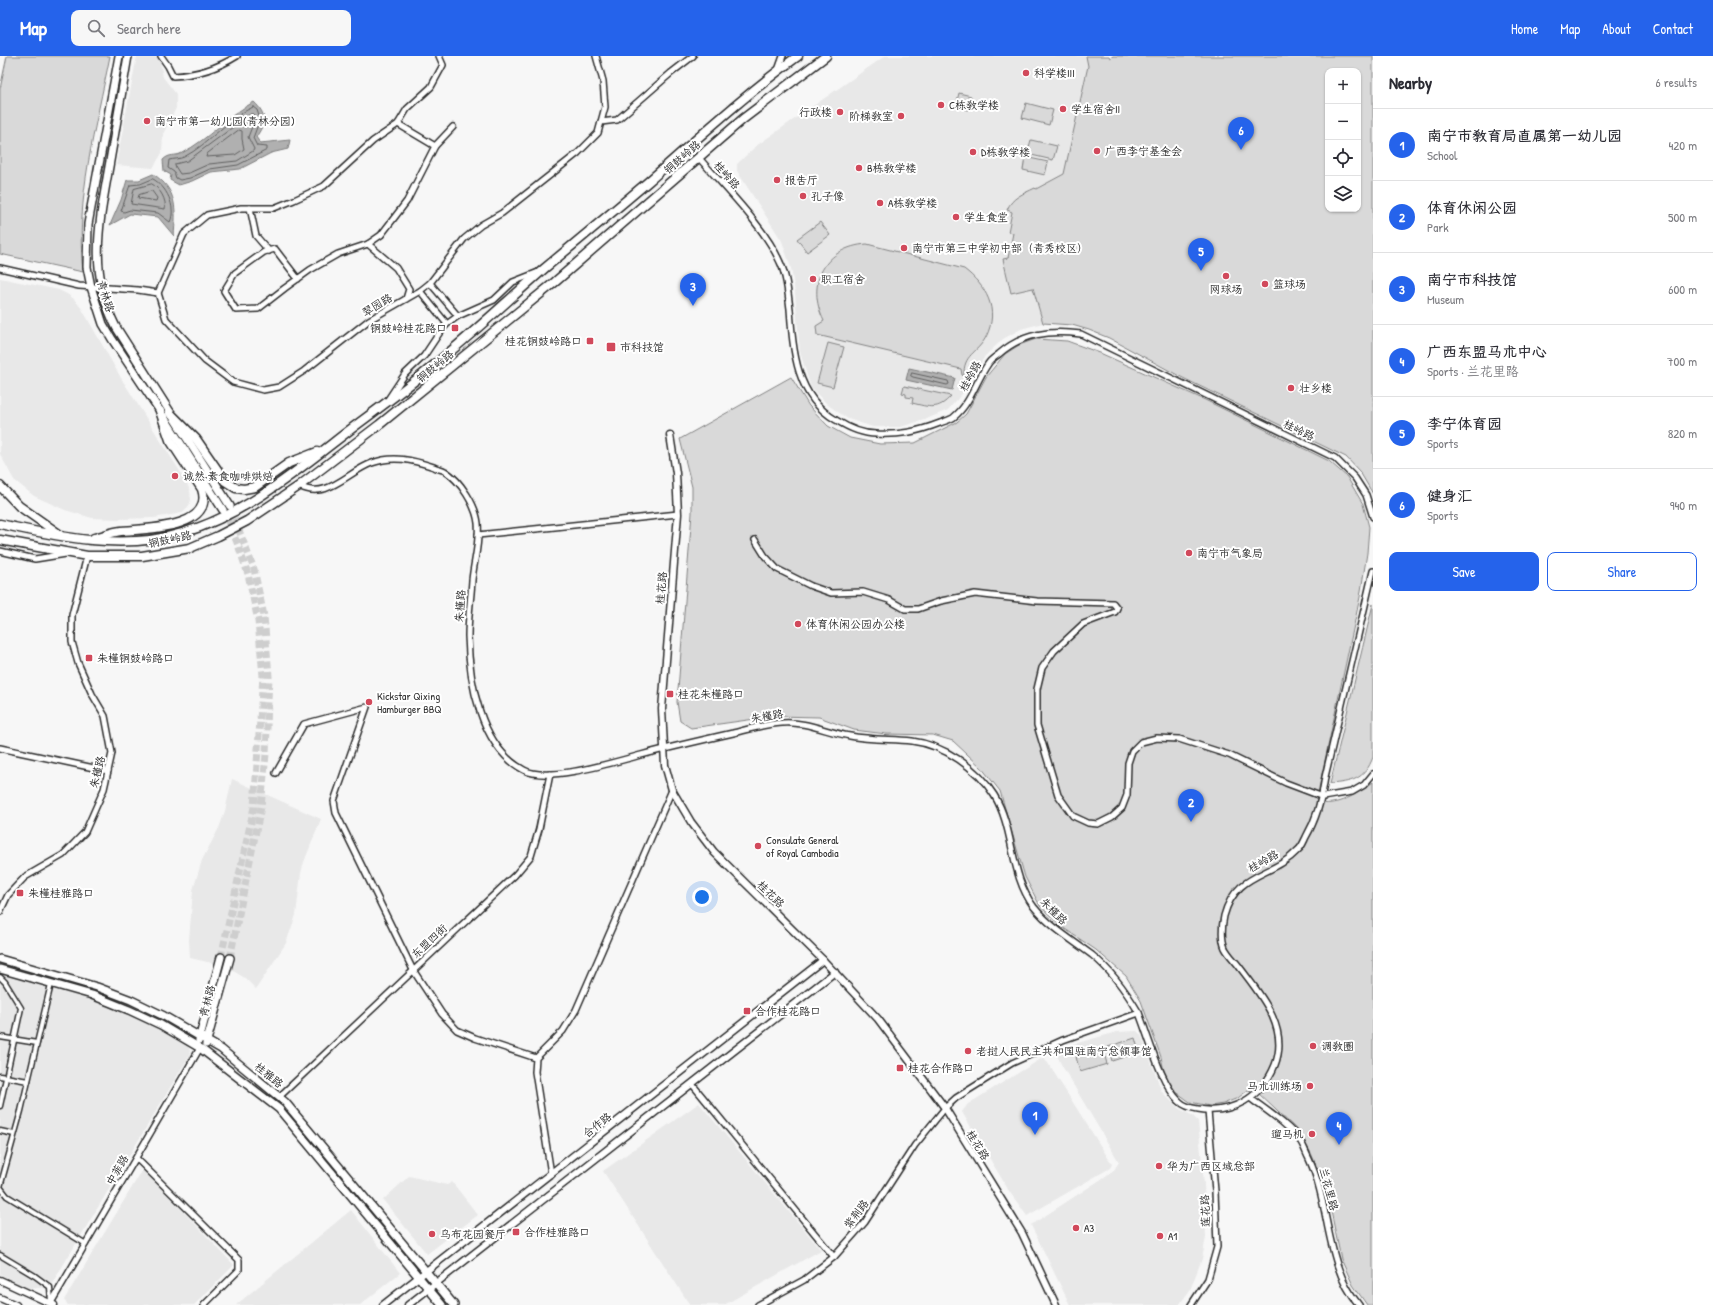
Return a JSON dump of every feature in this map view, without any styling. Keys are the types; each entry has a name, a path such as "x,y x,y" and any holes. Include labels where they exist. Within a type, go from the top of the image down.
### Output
{"main road":[{"name":"青林路","path":"119,56 88,224 87,267 91,287 95,303 106,329 223,510"},
{"name":"青林路","path":"128,56 98,231 98,271 101,288 105,303 116,327 230,506"},
{"name":"铜鼓岭路","path":"0,524 106,541 140,541 180,534 214,522 240,509 268,491 325,449 430,369 544,269 777,71 798,56"},
{"name":"铜鼓岭路","path":"0,540 87,556 142,556 190,548 247,521 299,486 379,425 542,293 743,119 826,56"},
{"path":"642,186 652,198"},
{"path":"90,539 120,532 150,529 176,524 192,518 201,508 204,496 202,489 170,440 160,411"},
{"path":"170,413 196,439 228,484 240,489 255,487 289,463 325,449"},
{"path":"0,486 20,506 62,535"},
{"name":"青林路","path":"201,1048 200,1037 221,957"},
{"name":"青林路","path":"201,1048 207,1041 230,958"},
{"name":"桂雅路","path":"0,959 97,987 131,1000 164,1016 221,1049 285,1102 454,1305"},
{"name":"桂雅路","path":"0,969 92,996 129,1010 161,1025 201,1048 279,1109 442,1305"}],"street":[{"path":"161,56 173,76 184,76 216,67 237,56"},
{"path":"0,268 79,286 138,290 158,293 184,234 207,215 250,208 274,208 324,186 373,141 398,124 406,109 431,87 443,65 439,56"},
{"name":"翠园路","path":"158,293 166,319 205,361 233,382 262,390 279,387 304,371 369,320 420,291 430,283 464,239 481,225 502,213 578,153 598,133 605,107 603,81 596,56"},
{"path":"601,122 617,120 670,73 694,56"},
{"path":"777,71 783,56"},
{"path":"398,124 435,146"},
{"path":"298,279 275,249 264,252 235,273 224,291 236,310 258,309 298,279 338,254 368,244 380,235 407,201 435,146 453,127"},
{"name":"桂岭路","path":"699,158 740,205 773,248 781,264 788,292 792,347 799,374 809,395 825,414 847,426 872,434 899,435 927,428 954,418 970,397 988,363 1013,342 1036,334 1080,334 1335,458 1355,478 1366,495 1373,517"},
{"path":"250,208 256,236 269,251"},
{"path":"368,244 396,268 409,289 406,299"},
{"path":"386,403 405,374 424,356 447,324 458,316 494,300 514,282 544,269"},
{"path":"430,283 458,316"},
{"path":"420,291 447,324"},
{"name":"桂花路","path":"670,435 676,473 678,514 662,709 663,749 665,765 672,790 690,822 714,852 835,972 878,1019 945,1108 1022,1233 1056,1305"},
{"name":"朱槿路","path":"299,486 308,491 317,491 327,488 370,463 386,459 405,458 446,472 468,495 478,520 478,545 473,574 468,636 473,685 485,728 505,756 526,772 550,774 582,770 663,749 762,726 782,723 802,723 839,734 871,740 914,741 938,747 980,776 994,796 1005,819 1019,881 1032,905 1046,920 1095,957 1122,985 1139,1013"},
{"path":"478,535 678,514"},
{"path":"755,540 765,556 777,569 811,586 831,593 863,592 888,600 905,609 918,609 941,601 975,594 1036,602 1113,603 1117,608 1115,612 1083,624 1054,651 1042,668 1037,689 1037,726 1058,794 1073,816 1088,823 1098,824 1122,808 1127,795 1128,763 1132,750 1141,742 1157,738 1180,739 1229,754 1286,783 1323,797 1352,792 1364,785 1373,774"},
{"path":"0,551 34,559 70,554"},
{"name":"朱槿路","path":"0,912 8,894 25,877 63,855 85,832 104,789 112,753 105,716 92,694 78,663 72,642 72,615 87,556"},
{"name":"桂岭路","path":"1139,1013 1159,1067 1168,1086 1179,1102 1190,1107 1208,1111 1231,1108 1250,1098 1264,1085 1275,1064 1279,1045 1277,1027 1271,1012 1225,948 1222,925 1228,904 1244,882 1281,863 1299,850 1315,821 1323,797 1325,777 1373,571"},
{"path":"276,773 304,724 367,707 334,801 334,807 413,970 442,1014 457,1030 475,1038 536,1058"},
{"path":"0,748 108,771"},
{"name":"东盟四街","path":"279,1097 515,875 531,856 550,774"},
{"path":"551,1174 535,1072 536,1058 563,1031 576,1010 672,790"},
{"name":"合作路","path":"383,1305 823,960"},
{"path":"408,1305 835,972"},
{"path":"0,977 21,1008 0,1106"},
{"path":"51,984 28,1081 0,1187 7,1196 86,1244"},
{"path":"945,1108 956,1098 1012,1063 1063,1040 1139,1013"},
{"path":"0,1037 37,1043"},
{"name":"中菲路","path":"53,1304 86,1244 201,1048"},
{"path":"0,1076 28,1081"},
{"path":"692,1084 834,1257"},
{"name":"兰花里路","path":"1250,1098 1282,1123 1301,1142 1315,1172 1325,1210 1330,1241 1340,1274 1359,1305"},
{"name":"紫荆路","path":"758,1305 804,1280 834,1257 865,1222 915,1145 945,1108"},
{"name":"莲花路","path":"1191,1305 1208,1279 1216,1247 1215,1191 1208,1111"},
{"path":"0,1131 14,1134"},
{"path":"136,1158 239,1260 239,1270 204,1305"},
{"path":"0,1255 50,1287 53,1304"},
{"path":"0,1280 53,1304"},
{"path":"0,1298 16,1305"}],"shaded area":[{"path":"7,56 110,56 93,136 84,190 81,245 83,272 0,254 0,89"},
{"name":"南宁市第一幼儿园(青林分园)","path":"137,56 159,56 163,77 176,94 176,108 163,134 162,153 153,168 116,165"},
{"name":"南宁市第三中学初中部（青秀校区）","path":"885,56 1109,56 1064,174 1036,189 1021,241 1043,323 1021,329 1003,339 985,356 962,394 948,410 924,420 900,427 873,427 848,419 828,405 811,388 800,352 795,293 791,268 782,241 737,171 737,164 756,146"},
{"path":"1086,56 1109,56 1110,58 1113,56 1373,56 1373,494 1360,472 1346,457 1183,378 1109,338 1072,325 1043,323 1033,288 1011,293 1003,259 1008,258 1013,233 1008,232 1012,212 1007,210 1018,196 1035,188 1036,189 1064,174 1088,66"},
{"path":"959,93 971,96 968,110 956,105"},
{"path":"1026,103 1053,110 1049,125 1022,118"},
{"path":"1031,140 1057,146 1053,160 1027,154"},
{"path":"1025,157 1048,162 1045,175 1023,170"},
{"path":"820,222 830,235 807,252 797,239"},
{"path":"867,244 964,269 979,283 988,299 992,317 986,337 968,358 964,369 964,376 962,375 961,369 817,335 816,326 824,321 819,307 817,293 818,281 823,269 830,260 840,252 852,247"},
{"path":"0,278 59,290 74,299 82,309 121,378 186,481 190,491 191,500 188,508 182,513 154,518 92,518 65,510 34,496 14,480 0,454"},
{"path":"1036,339 1067,341 1100,353 1205,400 1329,461 1347,477 1363,504 1369,527 1367,553 1360,597 1316,802 1332,803 1346,799 1373,782 1373,1305 1367,1305 1353,1285 1341,1259 1327,1192 1311,1153 1297,1130 1257,1092 1248,1090 1238,1098 1223,1104 1210,1106 1190,1102 1175,1091 1165,1076 1161,1057 1141,1001 1126,976 1096,950 1062,927 1040,906 1025,877 1000,791 981,767 953,741 933,735 886,734 854,730 819,717 776,716 691,728 680,721 677,702 692,513 692,487 680,439 791,377 809,406 828,426 850,438 880,444 915,443 957,422 966,414 986,377 1005,354 1019,345"},
{"path":"828,343 844,347 833,387 817,383"},
{"path":"904,386 951,396 942,404 937,406 923,406 912,403 913,398 906,397 906,394 902,393"},
{"path":"1373,604 1373,757 1366,771 1361,775 1351,781 1330,784"},
{"path":"232,779 321,819 304,862 301,873 296,915 286,943 256,989 245,978 225,966 190,958 189,940 193,890 202,860 219,828 225,811"},
{"path":"0,973 50,989 88,998 131,1013 187,1044 191,1053 50,1287 26,1289 0,1274"},
{"name":"华为广西区域总部","path":"1137,1031 1141,1035 1162,1092 1178,1108 1193,1116 1198,1121 1204,1184 1206,1237 1202,1259 1190,1290 1179,1305 1070,1305 1031,1225 1114,1170 1119,1162 1056,1053 1074,1044 1117,1032"},
{"path":"1135,1038 1139,1052 1112,1061 1108,1047"},
{"path":"1103,1049 1107,1064 1080,1072 1076,1057"},
{"path":"1044,1057 1112,1164 1110,1168 1027,1216 1009,1191 962,1112 968,1104"},
{"path":"699,1103 821,1250 724,1305 690,1305 603,1171"},
{"path":"143,1169 234,1265 194,1305 68,1305 64,1300"},
{"name":"乌布花园餐厅","path":"409,1176 447,1185 452,1182 478,1215 427,1254 383,1200"},
{"path":"351,1210 400,1273 360,1305 236,1305"}],"water":[{"path":"254,102 261,111 264,119 262,127 256,137 260,143 290,140 288,149 271,153 240,169 211,172 179,185 170,180 171,175 164,171 163,160 192,147 236,113"},
{"path":"153,174 167,187 174,201 174,236 158,217 130,214 110,225 121,200 127,180 139,180"},
{"path":"909,368 955,378 952,390 906,380"}],"tunnel":[{"path":"230,507 254,569 264,616 269,676 266,754 261,807 230,958"},
{"path":"221,957 254,807 263,676 258,621 248,574 224,512"}],"place":[{"name":"科学楼III","path":"1026,73"},
{"name":"C栋教学楼","path":"941,105"},
{"name":"学生宿舍II","path":"1063,109"},
{"name":"行政楼","path":"840,112"},
{"name":"阶梯教室","path":"901,116"},
{"name":"南宁市第一幼儿园(青林分园)","path":"147,121"},
{"name":"健身汇","path":"1241,150"},
{"name":"广西李宁基金会","path":"1097,151"},
{"name":"D栋教学楼","path":"973,152"},
{"name":"B栋教学楼","path":"859,168"},
{"name":"报告厅","path":"777,180"},
{"name":"孔子像","path":"803,196"},
{"name":"A栋教学楼","path":"880,203"},
{"name":"学生食堂","path":"956,217"},
{"name":"南宁市第三中学初中部（青秀校区）","path":"904,248"},
{"name":"李宁体育园","path":"1201,271"},
{"name":"网球场","path":"1226,276"},
{"name":"职工宿舍","path":"813,279"},
{"name":"篮球场","path":"1265,284"},
{"name":"南宁市科技馆","path":"693,306"},
{"name":"铜鼓岭桂花路口","path":"455,328"},
{"name":"桂花铜鼓岭路口","path":"590,341"},
{"name":"市科技馆","path":"611,347"},
{"name":"壮乡楼","path":"1291,388"},
{"name":"诚然·素食咖啡烘焙","path":"175,476"},
{"name":"南宁市气象局","path":"1189,553"},
{"name":"体育休闲公园办公楼","path":"798,624"},
{"name":"朱槿铜鼓岭路口","path":"89,658"},
{"name":"桂花朱槿路口","path":"670,694"},
{"name":"Kickstar Qixing Hamburger BBQ","path":"369,702"},
{"name":"体育休闲公园","path":"1191,822"},
{"name":"Consulate General of Royal Cambodia","path":"758,846"},
{"name":"朱槿桂雅路口","path":"20,893"},
{"name":"合作桂花路口","path":"747,1011"},
{"name":"调教圈","path":"1313,1046"},
{"name":"老挝人民民主共和国驻南宁总领事馆","path":"968,1051"},
{"name":"桂花合作路口","path":"900,1068"},
{"name":"马术训练场","path":"1310,1086"},
{"name":"遛马机","path":"1312,1134"},
{"name":"南宁市教育局直属第一幼儿园","path":"1035,1135"},
{"name":"广西东盟马术中心","path":"1339,1145"},
{"name":"华为广西区域总部","path":"1159,1166"},
{"name":"A3","path":"1076,1228"},
{"name":"合作桂雅路口","path":"516,1232"},
{"name":"乌布花园餐厅","path":"432,1234"},
{"name":"A1","path":"1160,1236"}]}
